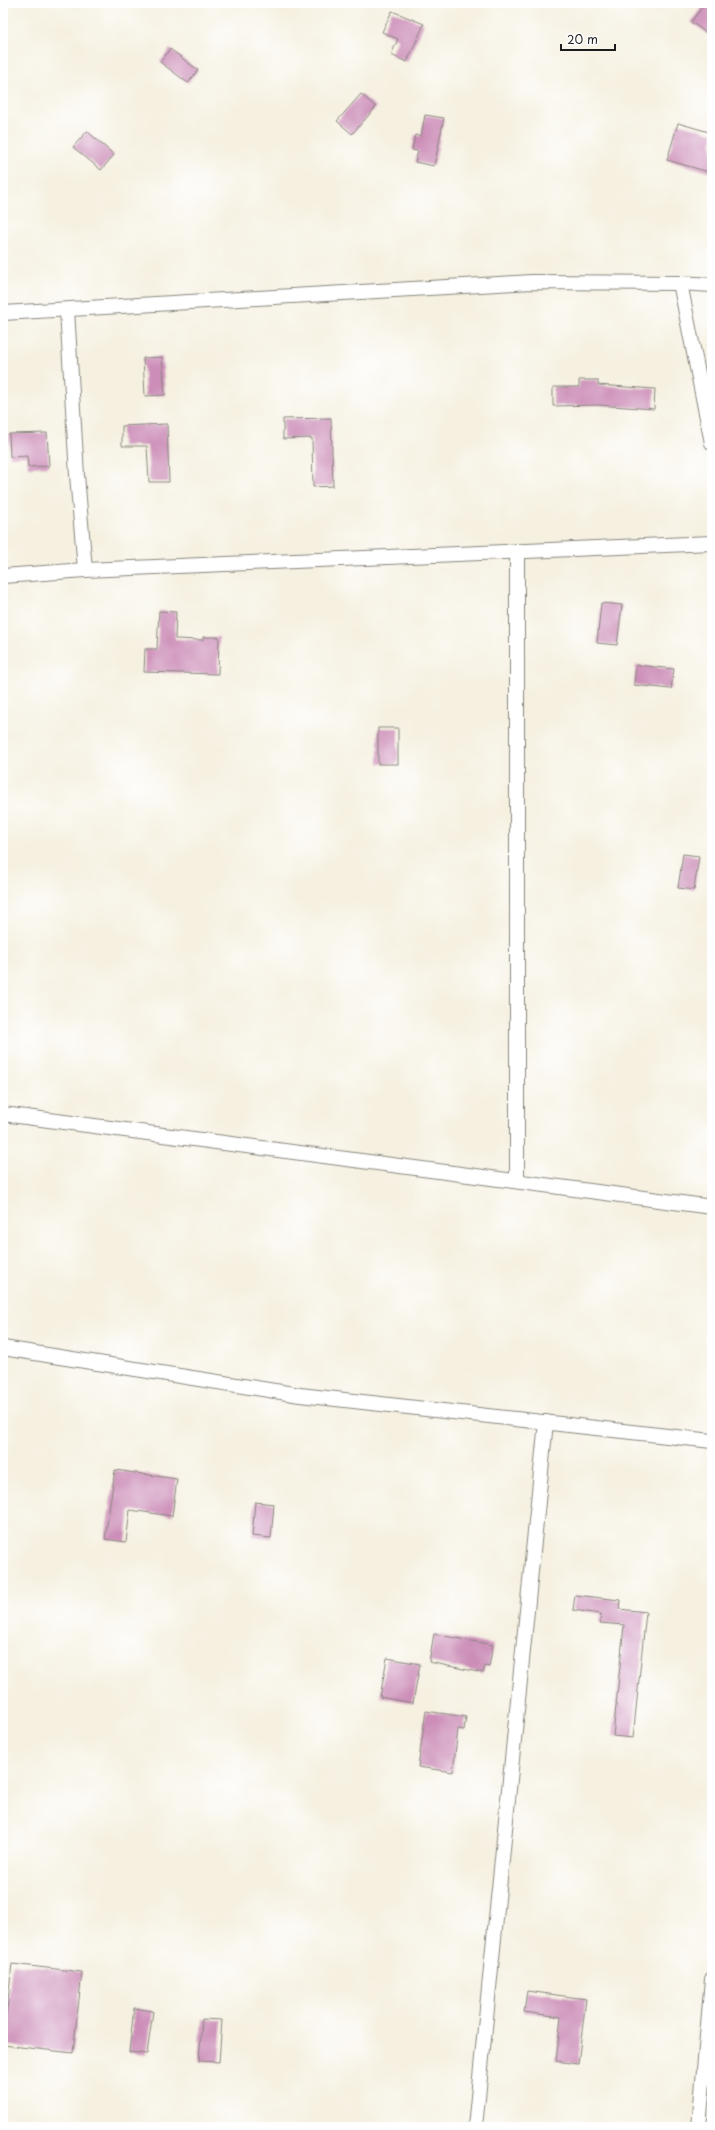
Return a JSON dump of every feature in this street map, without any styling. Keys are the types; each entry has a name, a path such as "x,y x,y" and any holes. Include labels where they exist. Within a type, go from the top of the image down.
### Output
{"street":[{"path":"3,314 531,282 680,283 712,285"},
{"path":"680,283 712,443"},
{"path":"66,310 76,475 85,570"},
{"path":"3,576 85,570 712,543"},
{"path":"517,551 517,1181"},
{"path":"3,1114 712,1207"},
{"path":"3,1348 300,1395 712,1441"},
{"path":"475,2127 546,1422"},
{"path":"700,2127 712,1979"}],"building":[{"path":"705,3 712,3 712,37 691,22"},
{"path":"392,11 424,24 407,62 391,55 398,39 382,32"},
{"path":"170,49 198,70 188,83 160,62"},
{"path":"361,94 376,107 352,134 337,121"},
{"path":"425,115 444,118 434,166 415,162 418,151 412,150 415,135 421,136"},
{"path":"678,123 712,133 712,173 667,160"},
{"path":"87,131 114,155 101,170 73,147"},
{"path":"162,357 165,395 145,396 143,358"},
{"path":"579,380 598,380 598,385 655,389 654,409 598,405 553,406 553,387 579,387"},
{"path":"331,418 333,486 313,487 312,438 283,439 283,419"},
{"path":"167,424 169,482 149,482 147,446 122,446 122,426"},
{"path":"47,433 49,466 28,467 27,456 10,457 9,434"},
{"path":"601,603 622,605 617,645 597,643"},
{"path":"159,611 176,612 175,639 203,640 203,637 219,637 218,674 144,672 145,649 157,649"},
{"path":"636,665 674,669 671,689 634,685"},
{"path":"378,728 398,728 398,764 378,764"},
{"path":"683,854 699,856 694,890 678,888"},
{"path":"115,1470 177,1479 172,1516 130,1510 126,1542 105,1539"},
{"path":"255,1502 274,1504 271,1538 252,1536"},
{"path":"575,1595 620,1600 619,1609 646,1612 633,1738 613,1736 624,1625 600,1623 601,1614 573,1610"},
{"path":"434,1634 493,1645 489,1667 485,1666 483,1673 429,1662"},
{"path":"387,1658 420,1664 413,1703 380,1697"},
{"path":"426,1711 466,1717 464,1730 458,1729 453,1772 418,1767"},
{"path":"12,1964 82,1972 73,2053 3,2045"},
{"path":"527,1991 586,1999 578,2064 556,2061 561,2017 524,2012"},
{"path":"134,2008 153,2011 147,2054 129,2052"},
{"path":"202,2019 222,2020 219,2062 199,2061"}]}
